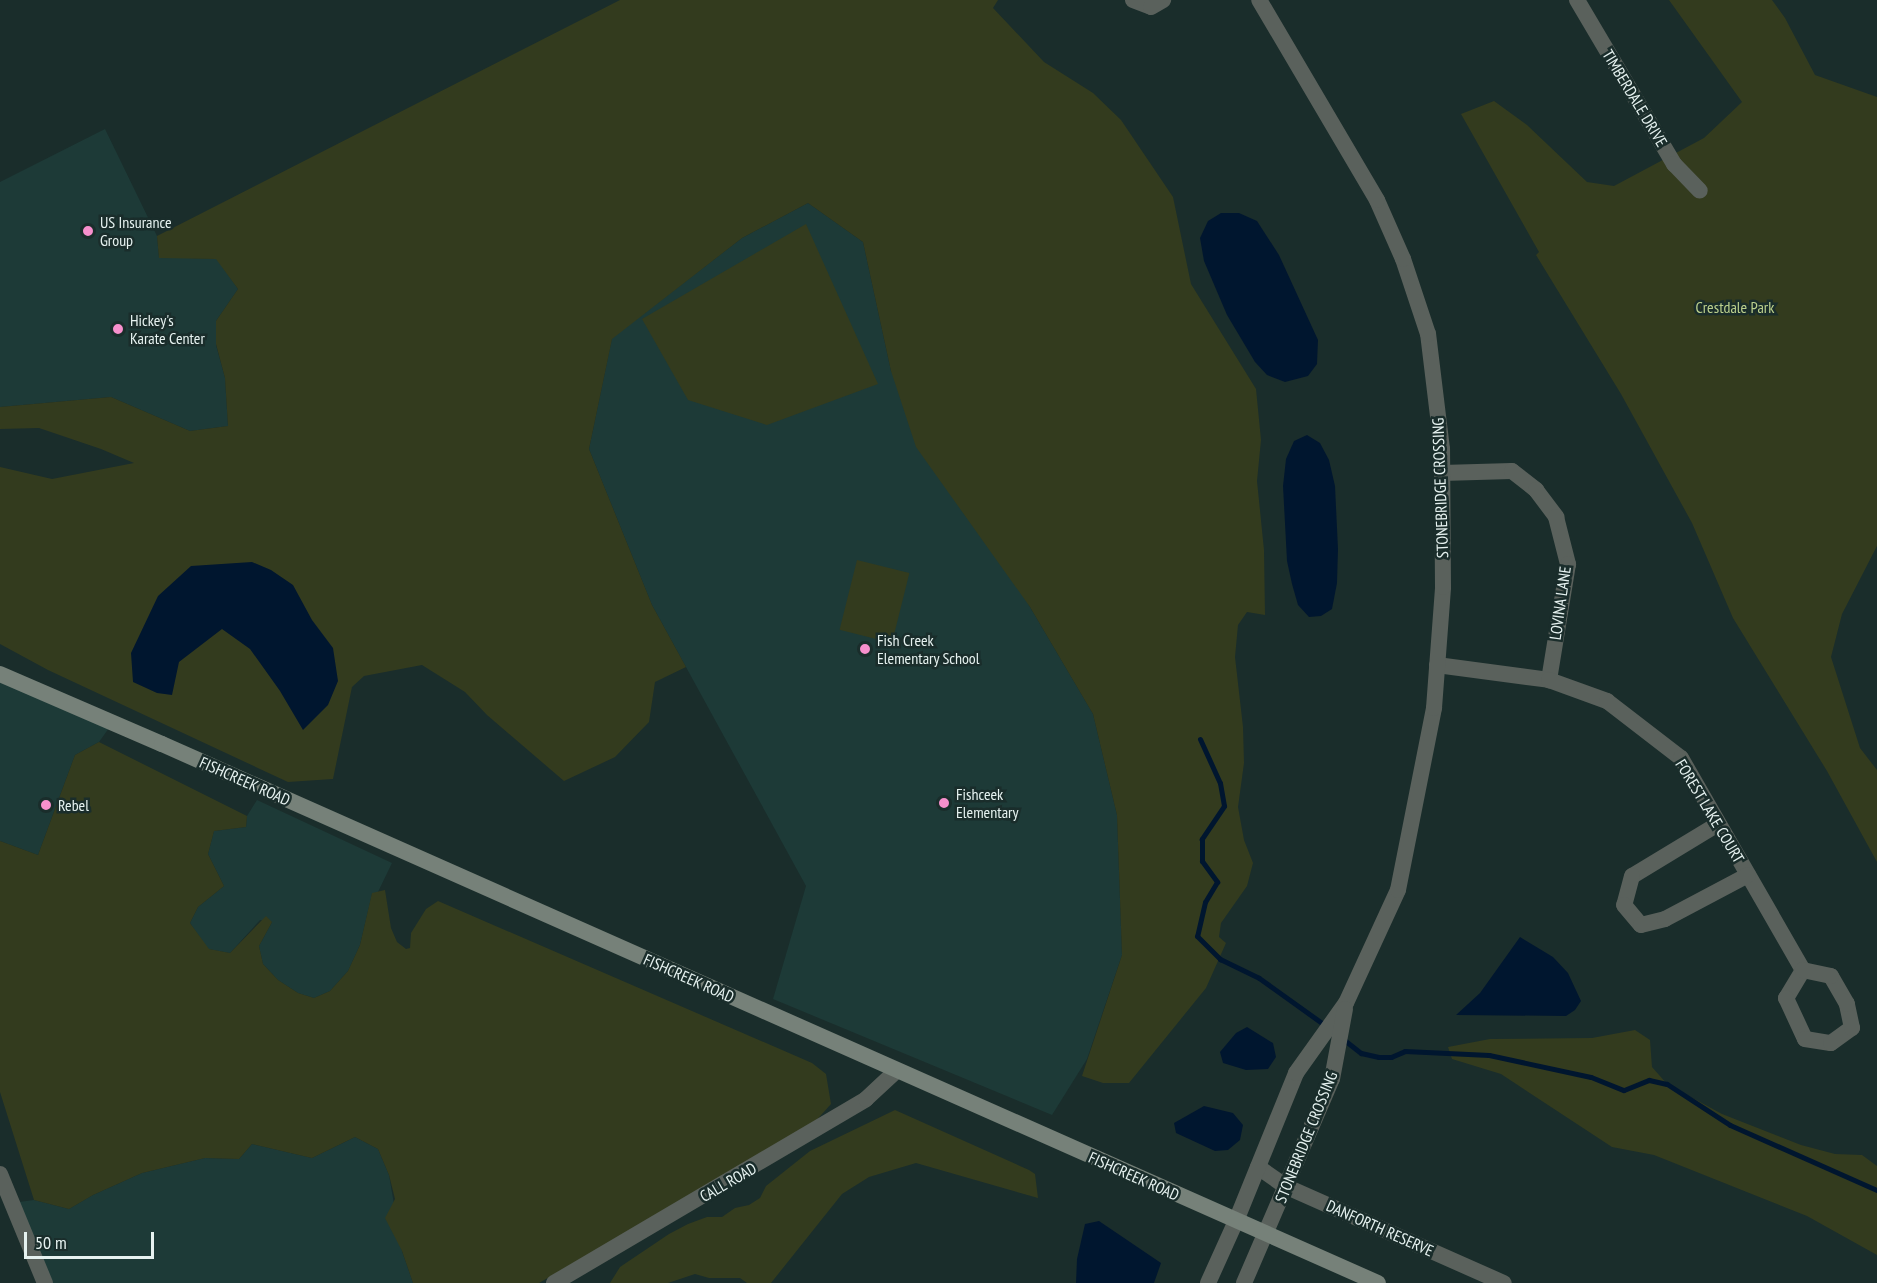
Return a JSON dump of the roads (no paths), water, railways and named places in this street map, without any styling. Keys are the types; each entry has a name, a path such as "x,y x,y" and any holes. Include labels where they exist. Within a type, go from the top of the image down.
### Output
{"main road":[{"name":"FISHCREEK ROAD","path":"0,674 173,748 896,1071 1378,1283"}],"street":[{"path":"1133,0 1151,7 1163,0"},
{"name":"STONEBRIDGE CROSSING","path":"1244,1283 1267,1235 1332,1078 1338,1049 1339,1022 1346,1003 1398,890 1434,708 1443,587 1442,449 1428,334 1403,259 1377,200 1259,0"},
{"name":"TIMBERDALE DRIVE","path":"1577,0 1674,164 1700,191"},
{"name":"LOVINA LANE","path":"1442,473 1512,471 1536,490 1556,517 1568,564 1549,680"},
{"name":"FOREST LAKE COURT","path":"1437,665 1549,680 1606,701 1681,759 1803,970"},
{"path":"1718,824 1632,876 1624,905 1641,925 1665,919 1748,875"},
{"path":"1803,970 1831,976 1847,1004 1852,1028 1831,1043 1804,1039 1786,998 1803,970"},
{"name":"STONEBRIDGE CROSSING","path":"1208,1283 1236,1221 1296,1072 1321,1038 1339,1022"},
{"name":"CALL ROAD","path":"554,1283 866,1099 896,1071"},
{"name":"DANFORTH RESERVE","path":"1258,1167 1287,1186 1504,1283"},
{"path":"0,1174 45,1283"}],"waterway":[{"path":"1200,739 1220,783 1224,806 1202,839 1202,861 1217,882 1205,902 1197,936 1220,959 1259,978 1326,1026"},
{"path":"1343,1039 1361,1053 1379,1057 1391,1057 1405,1051 1489,1055 1591,1077 1624,1090 1649,1080 1667,1084 1730,1125 1877,1190"}],"place":[{"name":"US Insurance Group","path":"88,231"},
{"name":"Hickey's Karate Center","path":"118,329"},
{"name":"Fish Creek Elementary School","path":"865,649"},
{"name":"Fishceek Elementary","path":"944,803"},
{"name":"Rebel","path":"46,805"}],"park label":[{"name":"Crestdale Park","path":"1735,307"}]}
